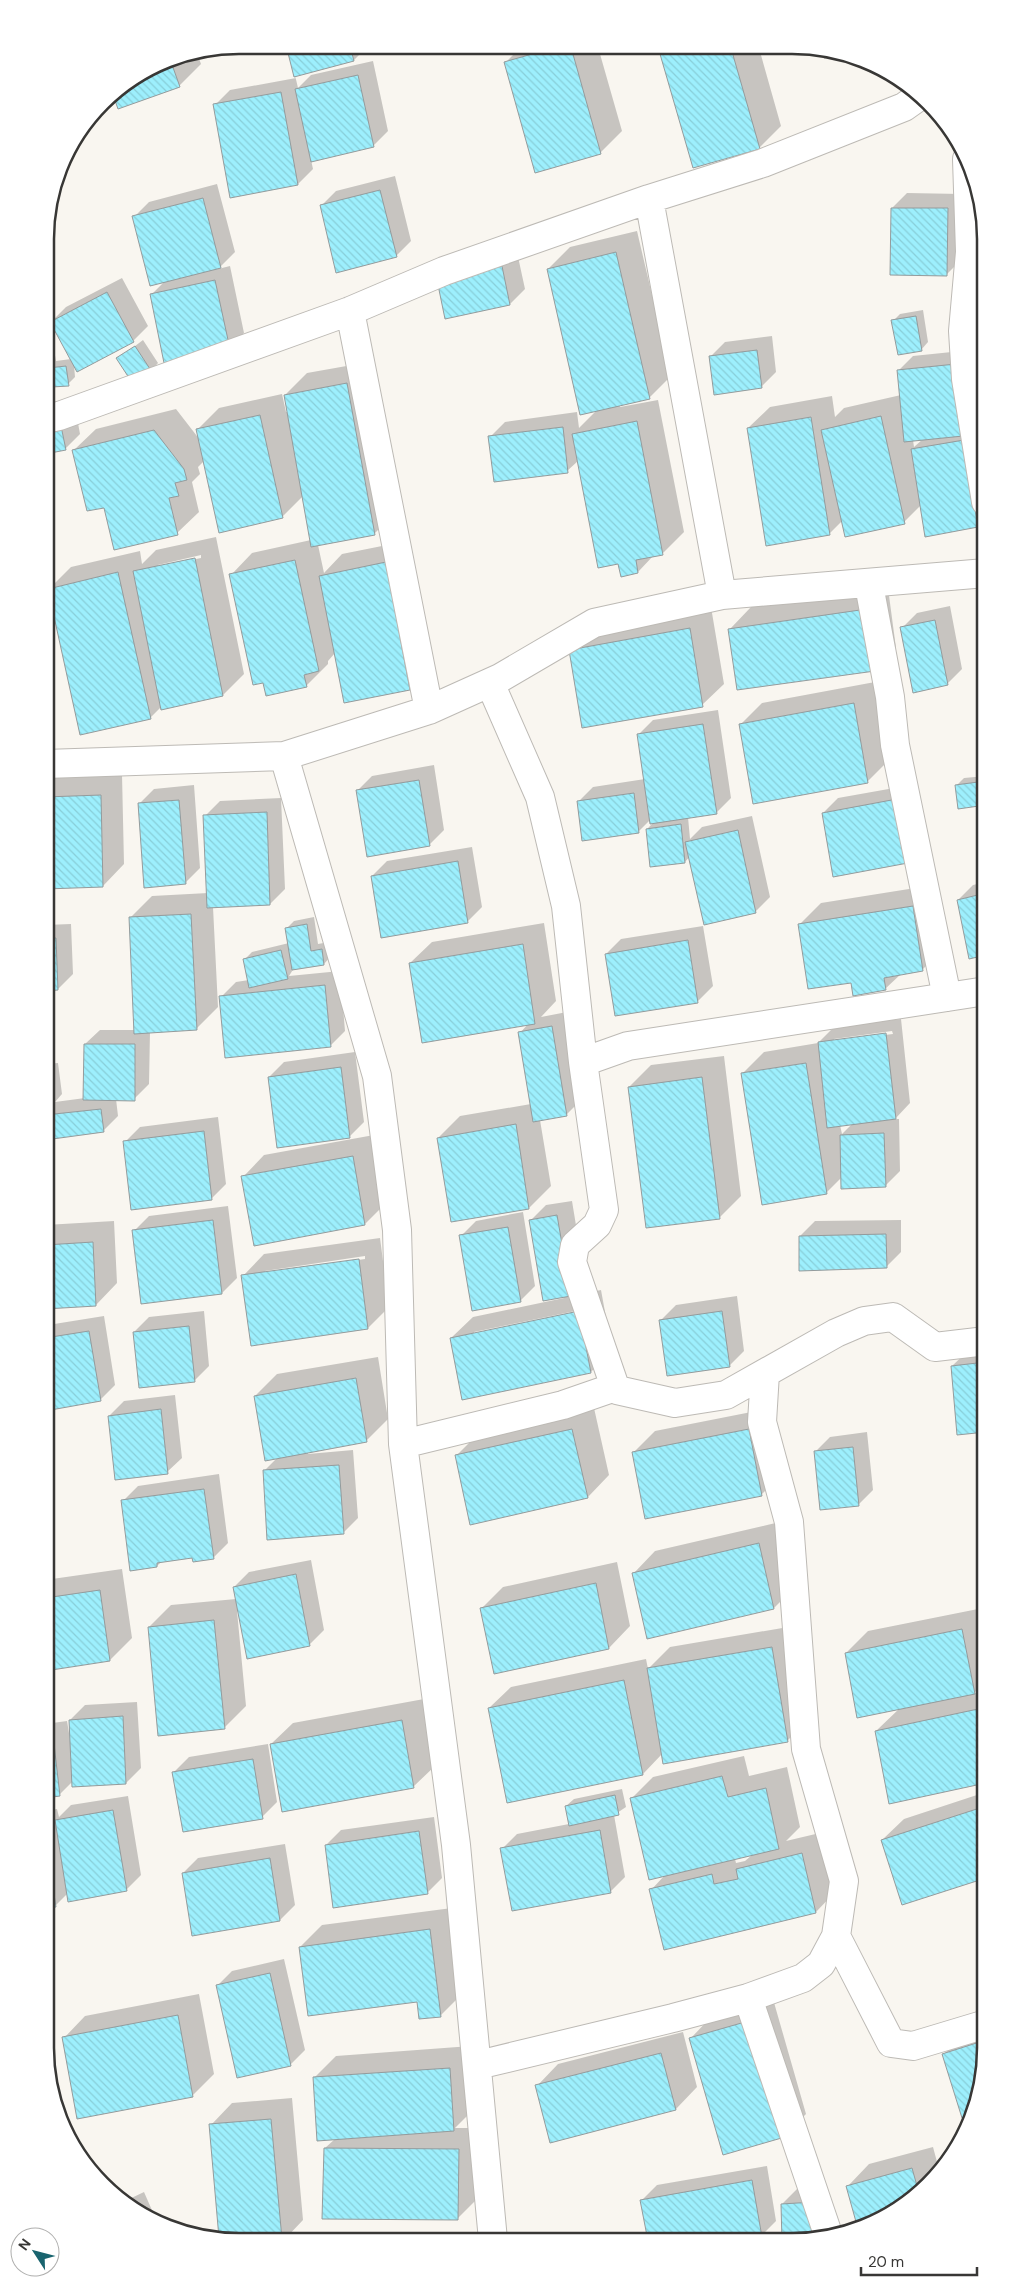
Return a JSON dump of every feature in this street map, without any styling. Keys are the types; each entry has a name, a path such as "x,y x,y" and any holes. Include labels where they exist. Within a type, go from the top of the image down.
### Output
{"street":[{"path":"54,417 350,311 444,271 649,199 763,163 904,107 914,100"},
{"path":"968,181 970,252 964,340 966,379 977,447"},
{"path":"649,199 722,596"},
{"path":"350,311 429,710"},
{"path":"54,764 284,756 429,710 490,683 594,623 722,596 869,585 977,574"},
{"path":"869,585 890,697 895,745 947,997"},
{"path":"490,683 542,806 566,906 583,1062 604,1210 597,1225 575,1245 572,1262 618,1390 674,1403 726,1395 836,1333 864,1321 893,1317 935,1347 977,1342"},
{"path":"284,756 377,1076 397,1230 403,1444 456,1844 492,2233"},
{"path":"583,1062 628,1046 977,992"},
{"path":"478,2065 748,1998 803,1978 820,1964 836,1936 844,1881 806,1749 789,1522 762,1422 764,1373"},
{"path":"403,1444 563,1404 616,1387"},
{"path":"836,1936 891,2043 913,2046 977,2027"},
{"path":"748,1998 827,2230"}],"building":[{"path":"288,54 352,54 354,61 294,77"},
{"path":"532,54 573,54 601,154 535,173 504,62"},
{"path":"660,54 733,54 760,149 693,168"},
{"path":"173,66 180,87 118,109 115,101 126,92 146,78"},
{"path":"358,75 374,147 311,162 295,89"},
{"path":"281,92 298,185 230,198 213,104"},
{"path":"380,190 397,257 336,273 320,205"},
{"path":"203,198 221,268 150,286 132,216"},
{"path":"891,208 948,208 947,276 890,275"},
{"path":"616,252 650,399 580,415 547,269"},
{"path":"502,266 510,305 445,319 437,280"},
{"path":"215,280 230,349 164,363 150,294"},
{"path":"107,292 134,342 77,372 54,329 54,320"},
{"path":"916,316 922,351 898,355 891,320"},
{"path":"135,346 152,372 133,384 116,358"},
{"path":"757,350 762,388 714,395 709,356"},
{"path":"956,364 963,436 904,442 897,370"},
{"path":"66,366 69,386 54,387 54,367"},
{"path":"347,383 375,535 311,547 284,395"},
{"path":"260,415 283,518 219,533 196,429"},
{"path":"881,416 905,524 845,537 821,430"},
{"path":"811,417 830,535 766,546 747,428"},
{"path":"637,421 663,555 636,560 638,573 621,577 618,564 598,568 572,434"},
{"path":"61,426 66,450 54,452 54,427"},
{"path":"563,427 568,473 494,482 488,436"},
{"path":"154,430 184,469 187,480 175,483 179,496 169,498 178,535 114,550 104,508 87,511 72,450"},
{"path":"964,440 977,527 925,537 911,449"},
{"path":"195,558 223,696 161,710 133,571"},
{"path":"295,560 319,671 304,675 307,687 266,696 263,683 253,685 229,574"},
{"path":"386,562 410,690 344,703 319,576"},
{"path":"118,572 151,719 80,735 54,616 54,588"},
{"path":"867,609 875,671 737,690 728,629"},
{"path":"935,620 948,685 913,693 900,627"},
{"path":"690,628 703,707 582,728 569,650"},
{"path":"854,703 868,783 753,804 739,724"},
{"path":"703,724 717,814 650,824 637,734"},
{"path":"419,780 430,846 367,857 356,790"},
{"path":"977,782 977,806 958,809 955,785"},
{"path":"634,793 639,833 582,841 577,801"},
{"path":"101,795 103,887 54,889 54,797"},
{"path":"897,799 908,863 833,877 822,813"},
{"path":"179,800 186,884 144,888 138,803"},
{"path":"267,812 270,905 207,908 203,815"},
{"path":"681,824 685,863 650,867 646,829"},
{"path":"738,830 756,913 704,925 685,842"},
{"path":"458,861 468,923 381,938 371,876"},
{"path":"977,895 977,957 969,959 957,900"},
{"path":"913,906 923,971 884,978 886,990 853,996 851,983 808,989 798,924"},
{"path":"191,914 197,1030 134,1034 129,917"},
{"path":"307,924 311,951 322,949 324,965 292,970 285,928"},
{"path":"54,938 56,938 58,990 54,990"},
{"path":"688,940 698,1003 615,1016 605,954"},
{"path":"523,944 535,1024 422,1043 409,963"},
{"path":"281,950 288,979 249,988 243,959"},
{"path":"325,985 331,1047 225,1058 219,996"},
{"path":"552,1026 567,1116 533,1122 518,1032"},
{"path":"886,1033 896,1119 827,1128 818,1042"},
{"path":"84,1044 135,1044 135,1101 83,1100"},
{"path":"806,1063 827,1194 762,1205 741,1073"},
{"path":"341,1067 350,1138 277,1148 268,1077"},
{"path":"702,1077 720,1219 646,1228 628,1087"},
{"path":"101,1109 104,1132 54,1139 54,1114"},
{"path":"516,1124 529,1209 451,1222 437,1138"},
{"path":"204,1131 212,1200 131,1210 123,1141"},
{"path":"884,1133 886,1187 841,1189 840,1135"},
{"path":"353,1156 365,1225 254,1246 241,1176"},
{"path":"557,1215 571,1296 543,1301 529,1220"},
{"path":"213,1220 222,1294 141,1304 132,1230"},
{"path":"508,1227 521,1302 472,1311 459,1235"},
{"path":"886,1234 887,1268 799,1271 799,1236"},
{"path":"93,1242 96,1306 54,1308 54,1244"},
{"path":"359,1259 368,1329 251,1346 241,1275"},
{"path":"579,1311 591,1373 462,1400 450,1338"},
{"path":"722,1311 730,1367 667,1376 659,1320"},
{"path":"189,1326 195,1382 139,1388 133,1332"},
{"path":"89,1331 101,1401 54,1409 54,1337"},
{"path":"977,1363 977,1433 957,1435 951,1366"},
{"path":"356,1378 367,1442 265,1461 254,1396"},
{"path":"161,1409 168,1474 115,1480 108,1416"},
{"path":"572,1429 588,1498 470,1525 455,1455"},
{"path":"749,1429 762,1496 645,1519 632,1452"},
{"path":"853,1447 859,1506 820,1510 814,1451"},
{"path":"339,1465 344,1534 267,1540 263,1470"},
{"path":"204,1489 214,1559 193,1562 192,1558 157,1563 157,1567 130,1571 121,1500"},
{"path":"759,1543 774,1609 647,1639 632,1573"},
{"path":"296,1574 310,1646 247,1659 233,1587"},
{"path":"596,1583 609,1649 494,1674 480,1608"},
{"path":"100,1590 110,1661 54,1670 54,1597"},
{"path":"214,1620 225,1729 158,1736 148,1627"},
{"path":"962,1629 975,1694 857,1718 845,1653"},
{"path":"772,1647 788,1742 663,1764 647,1668"},
{"path":"624,1680 643,1775 507,1803 488,1708"},
{"path":"977,1709 977,1785 889,1804 875,1731"},
{"path":"123,1716 126,1784 72,1787 69,1720"},
{"path":"402,1720 414,1788 282,1812 270,1744"},
{"path":"54,1744 60,1796 54,1797"},
{"path":"253,1759 263,1819 183,1832 172,1772"},
{"path":"722,1776 728,1797 766,1788 779,1849 649,1880 630,1798"},
{"path":"615,1795 619,1815 569,1826 565,1806"},
{"path":"977,1809 977,1881 902,1905 881,1840"},
{"path":"113,1810 127,1891 68,1902 55,1820"},
{"path":"600,1830 611,1893 512,1911 500,1848"},
{"path":"419,1831 428,1894 333,1908 325,1845"},
{"path":"802,1853 816,1913 664,1950 649,1889 712,1874 714,1884 738,1879 736,1869"},
{"path":"270,1858 280,1921 192,1936 182,1873"},
{"path":"430,1929 441,2017 419,2019 417,2002 308,2016 299,1947"},
{"path":"270,1973 291,2066 237,2078 216,1985"},
{"path":"178,2015 193,2097 77,2119 62,2037"},
{"path":"752,2020 785,2137 723,2155 689,2038"},
{"path":"977,2043 974,2085 964,2118 962,2118 942,2054"},
{"path":"661,2053 676,2110 550,2143 535,2085"},
{"path":"450,2068 454,2131 317,2141 313,2077"},
{"path":"271,2119 281,2233 219,2232 209,2124"},
{"path":"324,2148 459,2149 458,2220 322,2219"},
{"path":"912,2168 917,2185 885,2209 856,2222 846,2186"},
{"path":"752,2180 761,2233 646,2233 640,2200"},
{"path":"814,2202 815,2232 782,2233 781,2204"}]}
